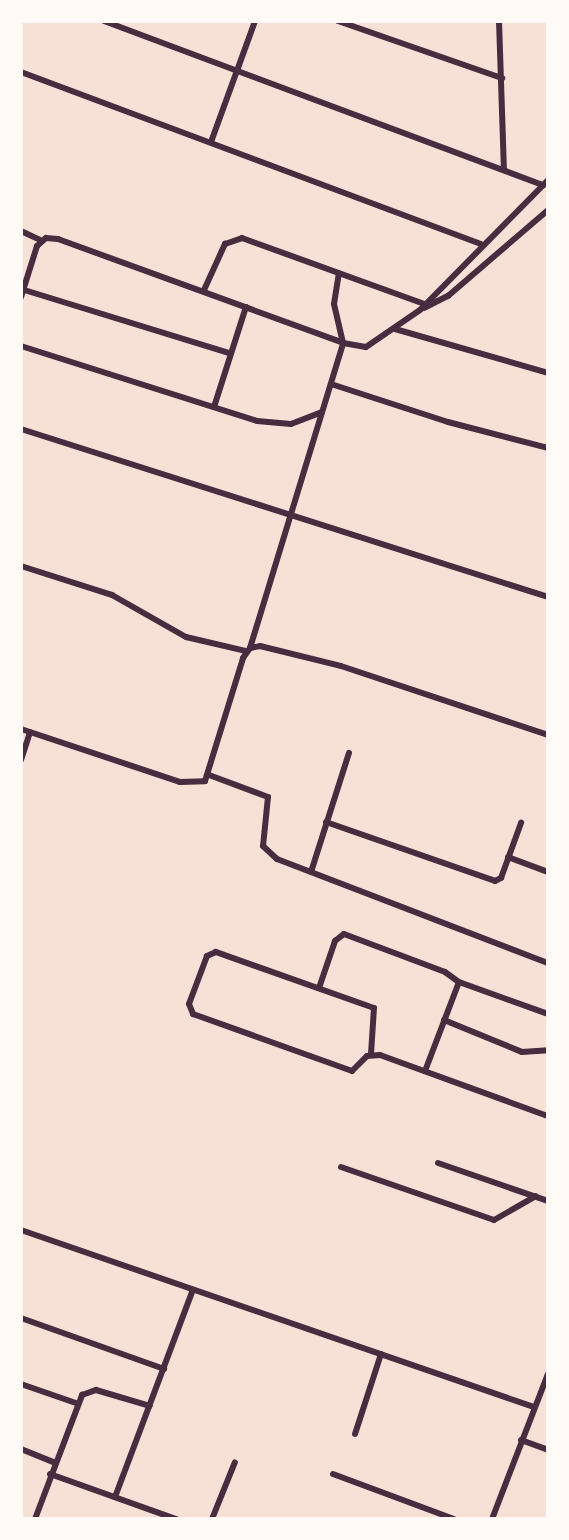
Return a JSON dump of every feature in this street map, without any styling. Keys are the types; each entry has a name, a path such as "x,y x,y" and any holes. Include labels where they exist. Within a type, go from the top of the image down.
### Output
{"street":[{"path":"21,231 40,240 58,239 204,290 343,343 374,345 422,307 481,244 545,182 104,21"},
{"path":"211,142 255,21"},
{"path":"338,21 502,78"},
{"path":"499,21 505,168"},
{"path":"21,72 481,244"},
{"path":"204,290 216,260 232,238 339,273 422,307 448,296 548,210"},
{"path":"40,240 22,292 229,353"},
{"path":"21,729 180,782 196,784 209,775 343,343 334,304 339,273"},
{"path":"214,407 229,353 246,307"},
{"path":"395,329 548,373"},
{"path":"21,346 257,421 291,424 322,412"},
{"path":"331,384 449,422 548,448"},
{"path":"21,429 548,597"},
{"path":"21,566 112,595 186,637 248,649 260,646 341,666 548,735"},
{"path":"21,760 30,732"},
{"path":"311,872 349,753"},
{"path":"209,775 268,797 263,846 277,859 548,963"},
{"path":"326,822 495,881 501,878 521,823"},
{"path":"508,857 548,872"},
{"path":"319,988 335,941 344,934 445,972 459,982 548,1014"},
{"path":"210,952 319,988 374,1008 371,1054 352,1070 188,1009 210,952"},
{"path":"425,1071 459,982"},
{"path":"444,1020 522,1052 548,1050"},
{"path":"371,1054 548,1116"},
{"path":"438,1163 548,1201"},
{"path":"341,1167 494,1220 536,1196"},
{"path":"21,1230 534,1407"},
{"path":"115,1497 192,1290"},
{"path":"21,1318 163,1369"},
{"path":"355,1434 381,1354"},
{"path":"492,1519 547,1377"},
{"path":"21,1384 76,1403"},
{"path":"35,1519 76,1403 88,1391 96,1390 150,1406"},
{"path":"522,1440 548,1450"},
{"path":"21,1449 54,1462"},
{"path":"212,1519 235,1461"},
{"path":"50,1474 176,1519"},
{"path":"333,1475 454,1519"}]}
